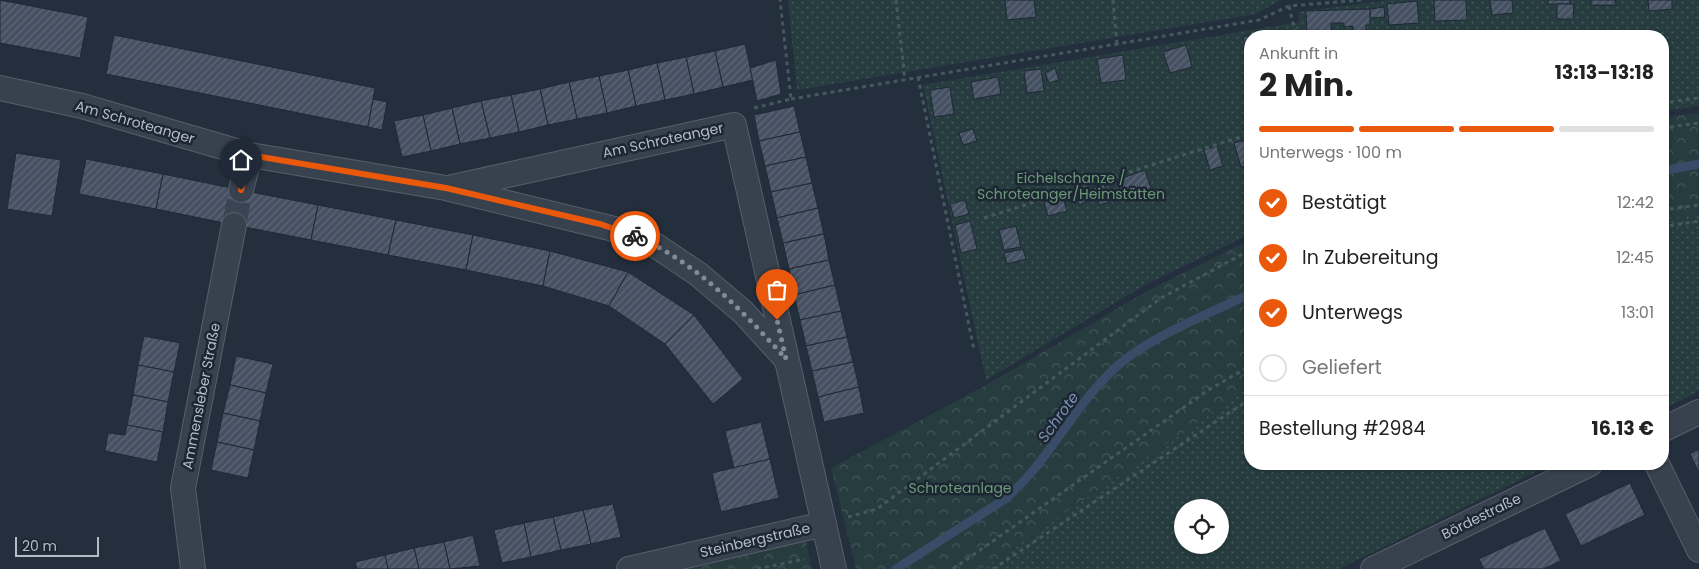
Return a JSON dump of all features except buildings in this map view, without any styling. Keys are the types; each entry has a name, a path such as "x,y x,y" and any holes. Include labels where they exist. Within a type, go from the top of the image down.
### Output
{"street":[{"name":"Am Schroteanger","path":"0,88 82,106 250,155 446,188 600,224 655,245 680,260 721,292 758,327 786,359"},
{"name":"Am Schroteanger","path":"446,188 734,125 834,569"},
{"path":"241,190 250,155"},
{"name":"Ammensleber Straße","path":"193,569 183,488 234,225"},
{"path":"1669,427 1699,412"},
{"name":"Bördestraße","path":"1373,569 1578,470"},
{"path":"1660,470 1699,550"},
{"name":"Steinbergstraße","path":"629,569 824,524"}],"path":[{"path":"780,0 791,99"},
{"path":"896,0 905,80"},
{"path":"1113,0 1117,44"},
{"path":"752,109 791,99 1259,20 1290,6 1362,0"},
{"path":"1290,6 1295,30"},
{"path":"918,77 974,350"},
{"path":"1669,102 1699,98"},
{"path":"1669,127 1699,123"},
{"path":"984,218 1244,136"},
{"path":"1669,209 1699,205"},
{"path":"1669,226 1699,221"},
{"path":"824,524 877,509 1162,298 1244,253"},
{"path":"953,569 1207,391 1244,369"},
{"path":"993,569 1244,403"},
{"path":"757,569 812,557"}],"green space":[{"path":"788,0 1281,0 1256,14 797,90"},
{"name":"Eichelschanze / Schroteanger/Heimstätten","path":"1390,0 1699,0 1699,106 1669,110 1669,30 1251,30 1299,22 1298,12"},
{"name":"Eichelschanze / Schroteanger/Heimstätten","path":"1244,31 1244,237 1145,285 986,380 923,85"},
{"path":"1699,113 1699,214 1669,219 1669,116"},
{"path":"1699,214 1699,391 1669,406 1669,219"},
{"name":"Schroteanlage","path":"1244,243 1244,391 982,569 856,569 831,468 988,384 1149,290"},
{"path":"1244,391 1244,470 1540,470 1339,569 982,569"},
{"path":"806,542 812,569 683,569"}],"waterway":[{"name":"Schrote","path":"1669,170 1699,164"},
{"name":"Schrote","path":"896,569 1005,499 1035,469 1099,384 1127,358 1179,327 1244,297"}],"tunnel":[{"path":"234,225 241,190"}],"way so far":[{"path":"635,236 680,260 713,285 758,327 786,359 777,320"}],"route":[{"path":"241,190 250,155 446,188 600,224 635,236"}]}
